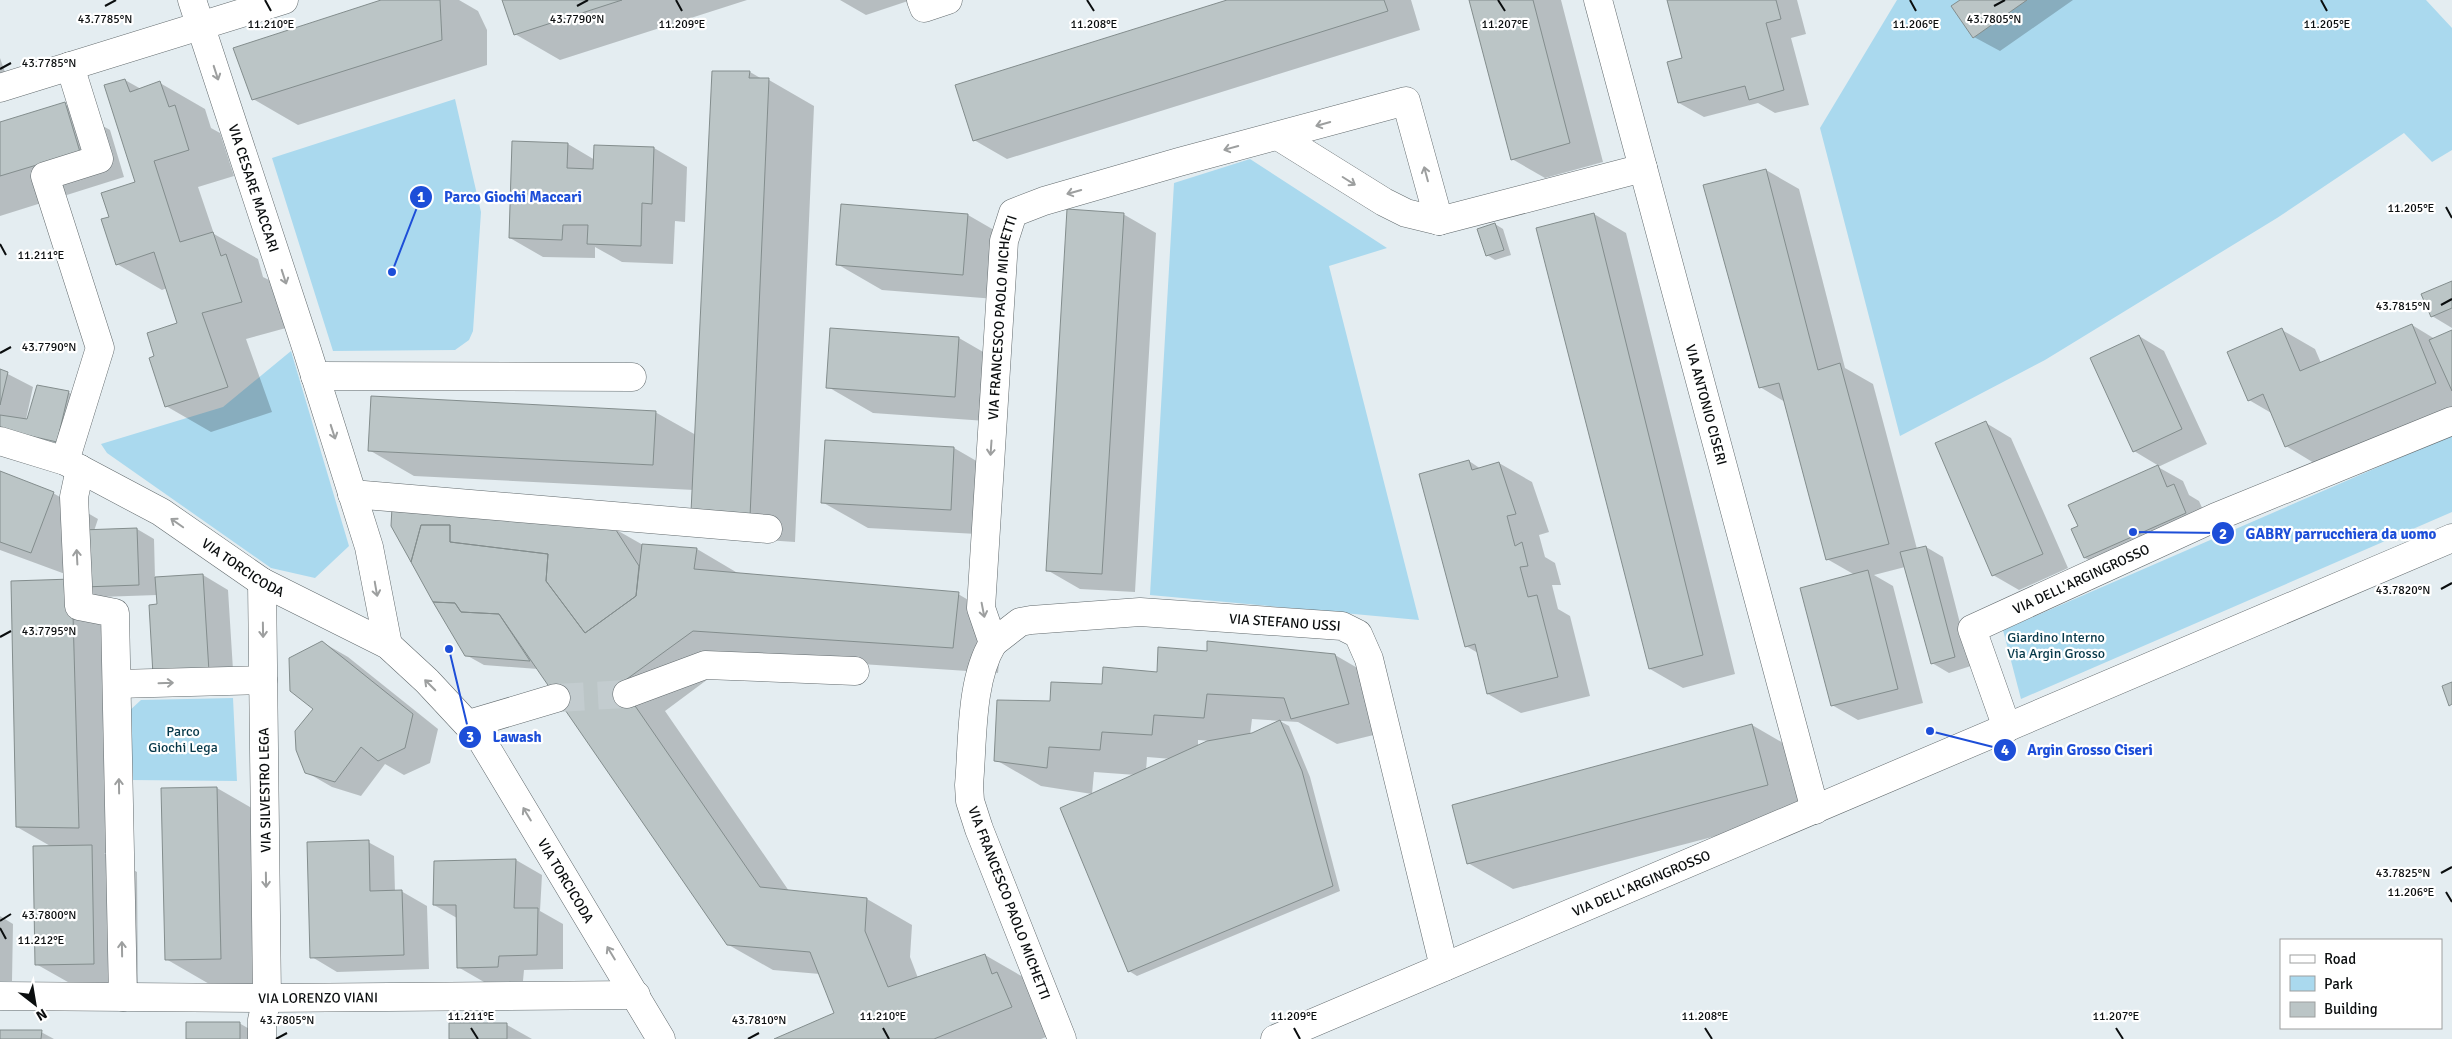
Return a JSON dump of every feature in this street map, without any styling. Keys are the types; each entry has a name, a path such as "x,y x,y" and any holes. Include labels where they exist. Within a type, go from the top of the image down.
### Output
{"street":[{"name":"VIA CESARE MACCARI","path":"192,0 369,546 388,645"},
{"path":"0,88 284,0"},
{"path":"921,0 924,8 948,0"},
{"name":"VIA ANTONIO CISERI","path":"1598,0 1815,810"},
{"path":"70,66 99,159 45,176 100,348 73,465 74,497 79,606 115,613 123,998"},
{"path":"1278,136 1406,101 1439,221"},
{"path":"1278,136 1384,202 1406,213 1439,221 1643,168"},
{"name":"VIA FRANCESCO PAOLO MICHETTI","path":"1062,1039 979,829 970,801 969,785 978,686 982,665 993,643 981,608 1004,241 1013,213 1053,198 1278,136"},
{"path":"315,376 632,377"},
{"name":"VIA DELL'ARGINGROSSO","path":"2007,728 1972,629 2216,517 2452,421"},
{"name":"VIA TORCICODA","path":"0,441 73,465 161,512 262,582 388,645 468,724 493,757 661,1039"},
{"path":"352,494 768,529"},
{"name":"VIA DELL'ARGINGROSSO","path":"1275,1039 2452,538"},
{"name":"VIA SILVESTRO LEGA","path":"262,582 267,998 262,1020 262,1039"},
{"name":"VIA STEFANO USSI","path":"993,643 1020,622 1140,612 1342,626 1358,634 1369,659 1444,968"},
{"path":"627,694 705,665 855,671"},
{"path":"117,684 264,680"},
{"path":"468,724 556,698"},
{"name":"VIA LORENZO VIANI","path":"0,996 267,998 636,995"}],"green space":[{"path":"1897,0 2426,0 2452,28 2452,150 2432,162 2404,133 2277,218 2045,360 1900,436 1820,128"},
{"path":"455,99 481,212 473,331 469,340 455,350 333,351 272,158"},
{"path":"1250,159 1387,248 1329,266 1419,620 1150,595 1174,183"},
{"path":"291,351 349,546 315,578 271,568 107,453 101,444 223,407"},
{"name":"Giardino Interno Via Argin Grosso","path":"2452,435 2452,512 2021,699 2003,630"},
{"name":"Parco Giochi Lega","path":"233,698 237,781 130,780 128,712 141,700"}],"building":[{"path":"381,0 440,0 442,40 252,100 233,48"},
{"path":"502,0 622,0 514,35"},
{"path":"1227,0 1384,0 1388,11 973,141 955,85"},
{"path":"1469,0 1533,0 1570,143 1511,160"},
{"path":"1667,0 1776,0 1781,19 1766,23 1784,90 1749,100 1745,86 1678,103 1667,62 1682,58"},
{"path":"1960,0 2027,0 1973,38 1951,6"},
{"path":"712,71 750,71 749,78 769,78 750,517 691,512"},
{"path":"125,79 130,92 160,81 169,107 175,105 189,150 154,161 180,242 213,232 221,256 226,254 242,302 202,313 228,387 165,407 149,358 154,356 147,333 177,323 154,252 116,265 101,219 109,217 101,193 135,182 104,85"},
{"path":"65,102 80,152 0,176 0,122"},
{"path":"512,141 568,143 567,168 593,169 594,145 654,147 652,204 642,203 641,246 587,244 588,225 563,225 562,240 509,238"},
{"path":"1766,169 1818,370 1840,363 1889,544 1826,560 1779,383 1759,388 1703,185"},
{"path":"841,204 968,214 963,275 836,265"},
{"path":"1067,209 1124,213 1102,574 1046,571"},
{"path":"1594,213 1703,655 1649,669 1536,228"},
{"path":"1495,223 1504,250 1486,256 1477,229"},
{"path":"2452,281 2452,308 2431,317 2421,294"},
{"path":"2412,324 2436,383 2285,447 2263,394 2248,401 2227,352 2282,328 2300,371"},
{"path":"830,328 959,337 955,397 826,388"},
{"path":"2452,330 2452,391 2429,340"},
{"path":"2139,335 2182,429 2133,452 2090,358"},
{"path":"0,369 8,372 0,405"},
{"path":"37,385 69,391 57,442 0,429 0,415 27,419"},
{"path":"371,396 656,411 653,465 368,451"},
{"path":"1986,421 2043,554 1992,576 1935,443"},
{"path":"825,440 954,447 951,510 821,503"},
{"path":"1469,460 1472,470 1499,462 1516,514 1507,516 1515,546 1522,542 1528,566 1520,567 1528,597 1537,595 1558,677 1487,694 1475,644 1465,647 1419,474"},
{"path":"2158,465 2167,487 2174,484 2186,513 2084,558 2071,529 2078,526 2068,505"},
{"path":"0,471 54,492 31,553 0,542"},
{"path":"392,507 614,527 639,566 636,596 585,633 546,581 548,554 450,542 450,525 421,525 411,562 391,526"},
{"path":"421,525 450,525 450,542 548,554 546,581 585,633 636,596 642,544 697,548 694,569 959,592 953,648 693,631 620,684 760,887 867,898 865,931 888,987 985,954 992,974 997,972 1012,1007 934,1039 774,1039 834,1013 810,952 727,945 499,614 461,612 455,603 433,602 411,562"},
{"path":"137,528 139,585 83,587 81,530"},
{"path":"1926,546 1955,657 1931,664 1900,552"},
{"path":"1868,570 1898,689 1831,706 1800,588"},
{"path":"203,574 209,672 153,675 149,605 157,604 155,577"},
{"path":"72,579 79,828 16,827 11,581"},
{"path":"433,602 455,603 461,612 499,614 530,661 465,656"},
{"path":"322,641 413,714 405,748 378,761 361,747 335,782 305,773 296,750 295,731 313,709 290,691 289,658"},
{"path":"1207,641 1335,654 1349,704 1291,719 1284,698 1207,694 1204,718 1154,715 1152,735 1102,732 1100,750 1049,747 1047,768 994,761 997,700 1050,701 1051,682 1102,684 1103,667 1157,672 1158,647 1207,651"},
{"path":"2452,682 2452,704 2449,706 2442,686"},
{"path":"1280,720 1302,771 1333,886 1128,972 1060,808 1207,741 1252,733"},
{"path":"1752,724 1768,785 1467,864 1452,805"},
{"path":"217,787 221,959 165,960 161,788"},
{"path":"369,840 370,891 402,890 404,955 310,958 307,842"},
{"path":"92,845 94,964 35,965 33,846"},
{"path":"516,859 514,908 538,908 537,955 499,956 498,967 457,968 456,905 433,905 434,861"},
{"path":"186,1022 240,1022 240,1039 186,1039"},
{"path":"449,1023 507,1023 507,1039 449,1039"},
{"path":"0,1030 42,1030 41,1039 0,1039"}],"tunnel":[{"path":"556,698 627,694"}],"place":[{"name":"Parco Giochi Maccari","path":"392,272"},
{"name":"GABRY parrucchiera da uomo","path":"2133,532"},
{"name":"Lawash","path":"449,649"},
{"name":"Argin Grosso Ciseri","path":"1930,731"}]}
